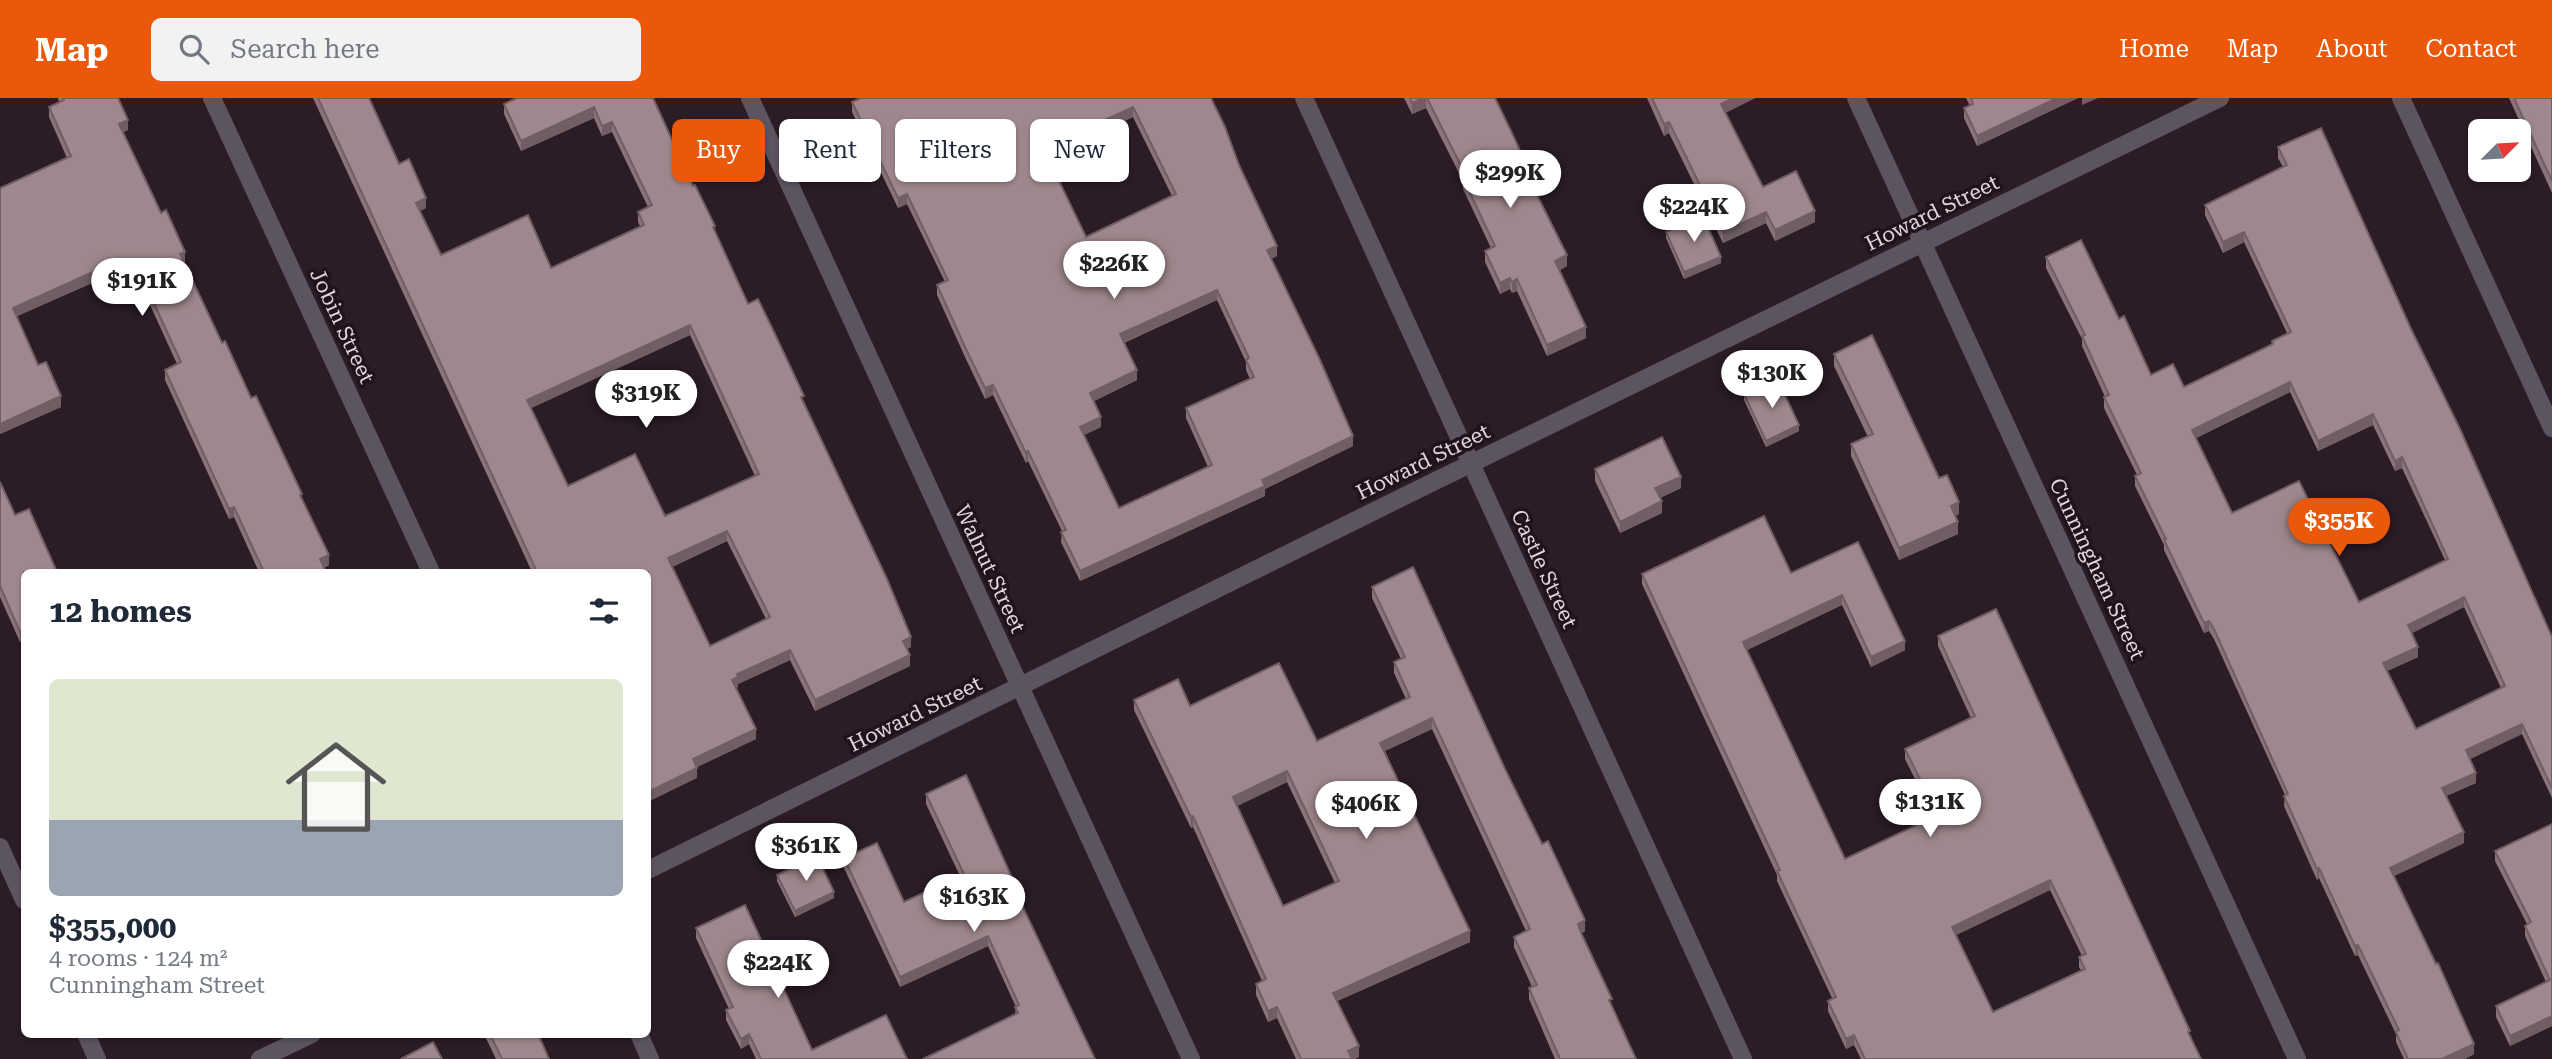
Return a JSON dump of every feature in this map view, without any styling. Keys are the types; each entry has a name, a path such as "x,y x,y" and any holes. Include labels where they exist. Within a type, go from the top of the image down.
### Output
{"street":[{"name":"Jobin Street","path":"212,98 430,569"},
{"name":"Walnut Street","path":"750,98 1191,1059"},
{"name":"Castle Street","path":"1304,98 1743,1059"},
{"name":"Cunningham Street","path":"1856,98 2297,1059"},
{"name":"Howard Street","path":"651,869 1471,463 2220,98"},
{"path":"2401,98 2552,428"},
{"path":"0,847 21,893"},
{"path":"88,1038 97,1059"},
{"path":"261,1059 304,1038"},
{"path":"641,1038 650,1059"}],"building":[{"path":"63,98 118,98 128,120 119,124 161,213 166,210 185,252 180,254 222,343 225,341 251,398 256,396 329,555 320,559 325,569 263,569 234,507 229,509 165,370 181,362 140,273 125,279 117,261 13,308 38,365 46,362 61,396 0,424 0,188 71,156 49,107 64,100"},
{"path":"318,98 369,98 399,164 409,159 426,198 416,203 441,255 528,215 551,268 644,225 638,212 652,205 612,122 602,126 594,107 521,141 504,104 517,98 653,98 672,140 672,182 691,182 695,185 748,304 758,299 911,637 903,641 910,655 815,700 790,650 737,674 738,677 732,680 756,729 693,759 697,768 651,791 651,569 536,569","holes":["690,325 759,474 665,516 635,454 568,486 527,400","727,531 770,617 710,646 668,558"]},
{"path":"861,98 1211,98 1277,246 1267,250 1353,436 1262,480 1265,486 1080,571 1061,532 1066,530 1028,451 1026,453 993,385 985,388 965,347 937,285 948,280 907,194 898,198 881,163 881,119 860,119 852,102","holes":["1217,290 1249,358 1246,360 1254,377 1186,408 1212,465 1119,508 1080,427 1101,417 1090,393 1137,370 1120,334"]},
{"path":"1410,98 1423,98 1412,103"},
{"path":"1427,98 1495,98 1540,194 1537,195 1567,255 1555,261 1586,327 1547,345 1517,279 1512,282 1510,278 1500,283 1485,251 1495,246 1463,178 1466,176"},
{"path":"1652,98 1733,98 1721,104 1763,187 1796,171 1815,211 1775,230 1766,212 1723,232 1669,122 1664,124"},
{"path":"1971,98 2057,98 1977,136 1964,108 1973,104"},
{"path":"2514,98 2552,98 2552,181 2531,135 2531,119 2524,119"},
{"path":"2321,128 2411,329 2460,429 2552,637 2552,788 2522,724 2466,750 2476,773 2442,788 2464,832 2390,868 2436,964 2438,963 2474,1044 2442,1059 2408,1059 2396,1032 2399,1030 2358,945 2355,946 2319,868 2317,869 2284,796 2288,794 2214,629 2209,621 2204,623 2135,476 2141,473 2104,397 2109,395 2082,336 2085,335 2046,257 2081,240 2119,319 2124,316 2151,375 2173,364 2184,387 2273,344 2272,341 2291,332 2244,232 2223,242 2205,205 2287,165 2278,147","holes":["2290,382 2318,441 2373,414 2395,461 2402,457 2448,559 2359,602 2299,481 2232,513 2192,430","2464,597 2505,686 2416,729 2383,663 2418,647 2408,625"]},
{"path":"1703,216 1721,257 1684,272 1666,232"},
{"path":"1872,335 1939,478 1947,475 1959,502 1951,506 1958,522 1899,548 1851,444 1873,434 1834,354"},
{"path":"1777,378 1799,425 1766,441 1744,394"},
{"path":"1662,437 1681,477 1655,488 1662,501 1620,522 1595,469"},
{"path":"0,482 15,515 29,509 56,569 21,569 20,632 0,586"},
{"path":"1764,516 1791,573 1858,542 1905,641 1871,657 1842,595 1743,642 1845,859 1938,815 1905,749 1975,716 1938,636 1996,609 2201,1059 1865,1059 1854,1035 1846,1039 1828,1001 1836,997 1642,574","holes":["2050,880 2086,954 2079,957 2085,969 1993,1012 1952,927"]},
{"path":"1413,567 1505,769 1542,844 1548,841 1585,920 1578,924 1582,935 1636,1059 1560,1059 1529,988 1537,985 1514,937 1530,929 1432,718 1380,743 1470,931 1333,993 1359,1046 1348,1051 1352,1059 1301,1059 1277,1007 1268,1011 1256,984 1266,979 1193,816 1191,817 1134,700 1178,679 1190,706 1279,663 1317,741 1410,697 1394,662 1405,657 1372,587","holes":["1287,771 1339,881 1283,906 1233,797"]},
{"path":"966,775 1021,898 1019,899 1095,1059 923,1059 1018,1013 1015,1007 1019,1005 988,936 900,977 844,858 877,843 904,902 964,874 926,794"},
{"path":"2552,824 2552,1016 2510,1036 2496,1006 2550,980 2525,926 2531,922 2495,851"},
{"path":"817,856 834,892 795,911 777,875"},
{"path":"745,905 812,1050 886,1015 907,1059 761,1059 749,1034 741,1039 726,1010 733,1007 696,928"},
{"path":"492,1038 540,1038 549,1059 502,1059"},
{"path":"433,1042 442,1059 401,1059"}]}
